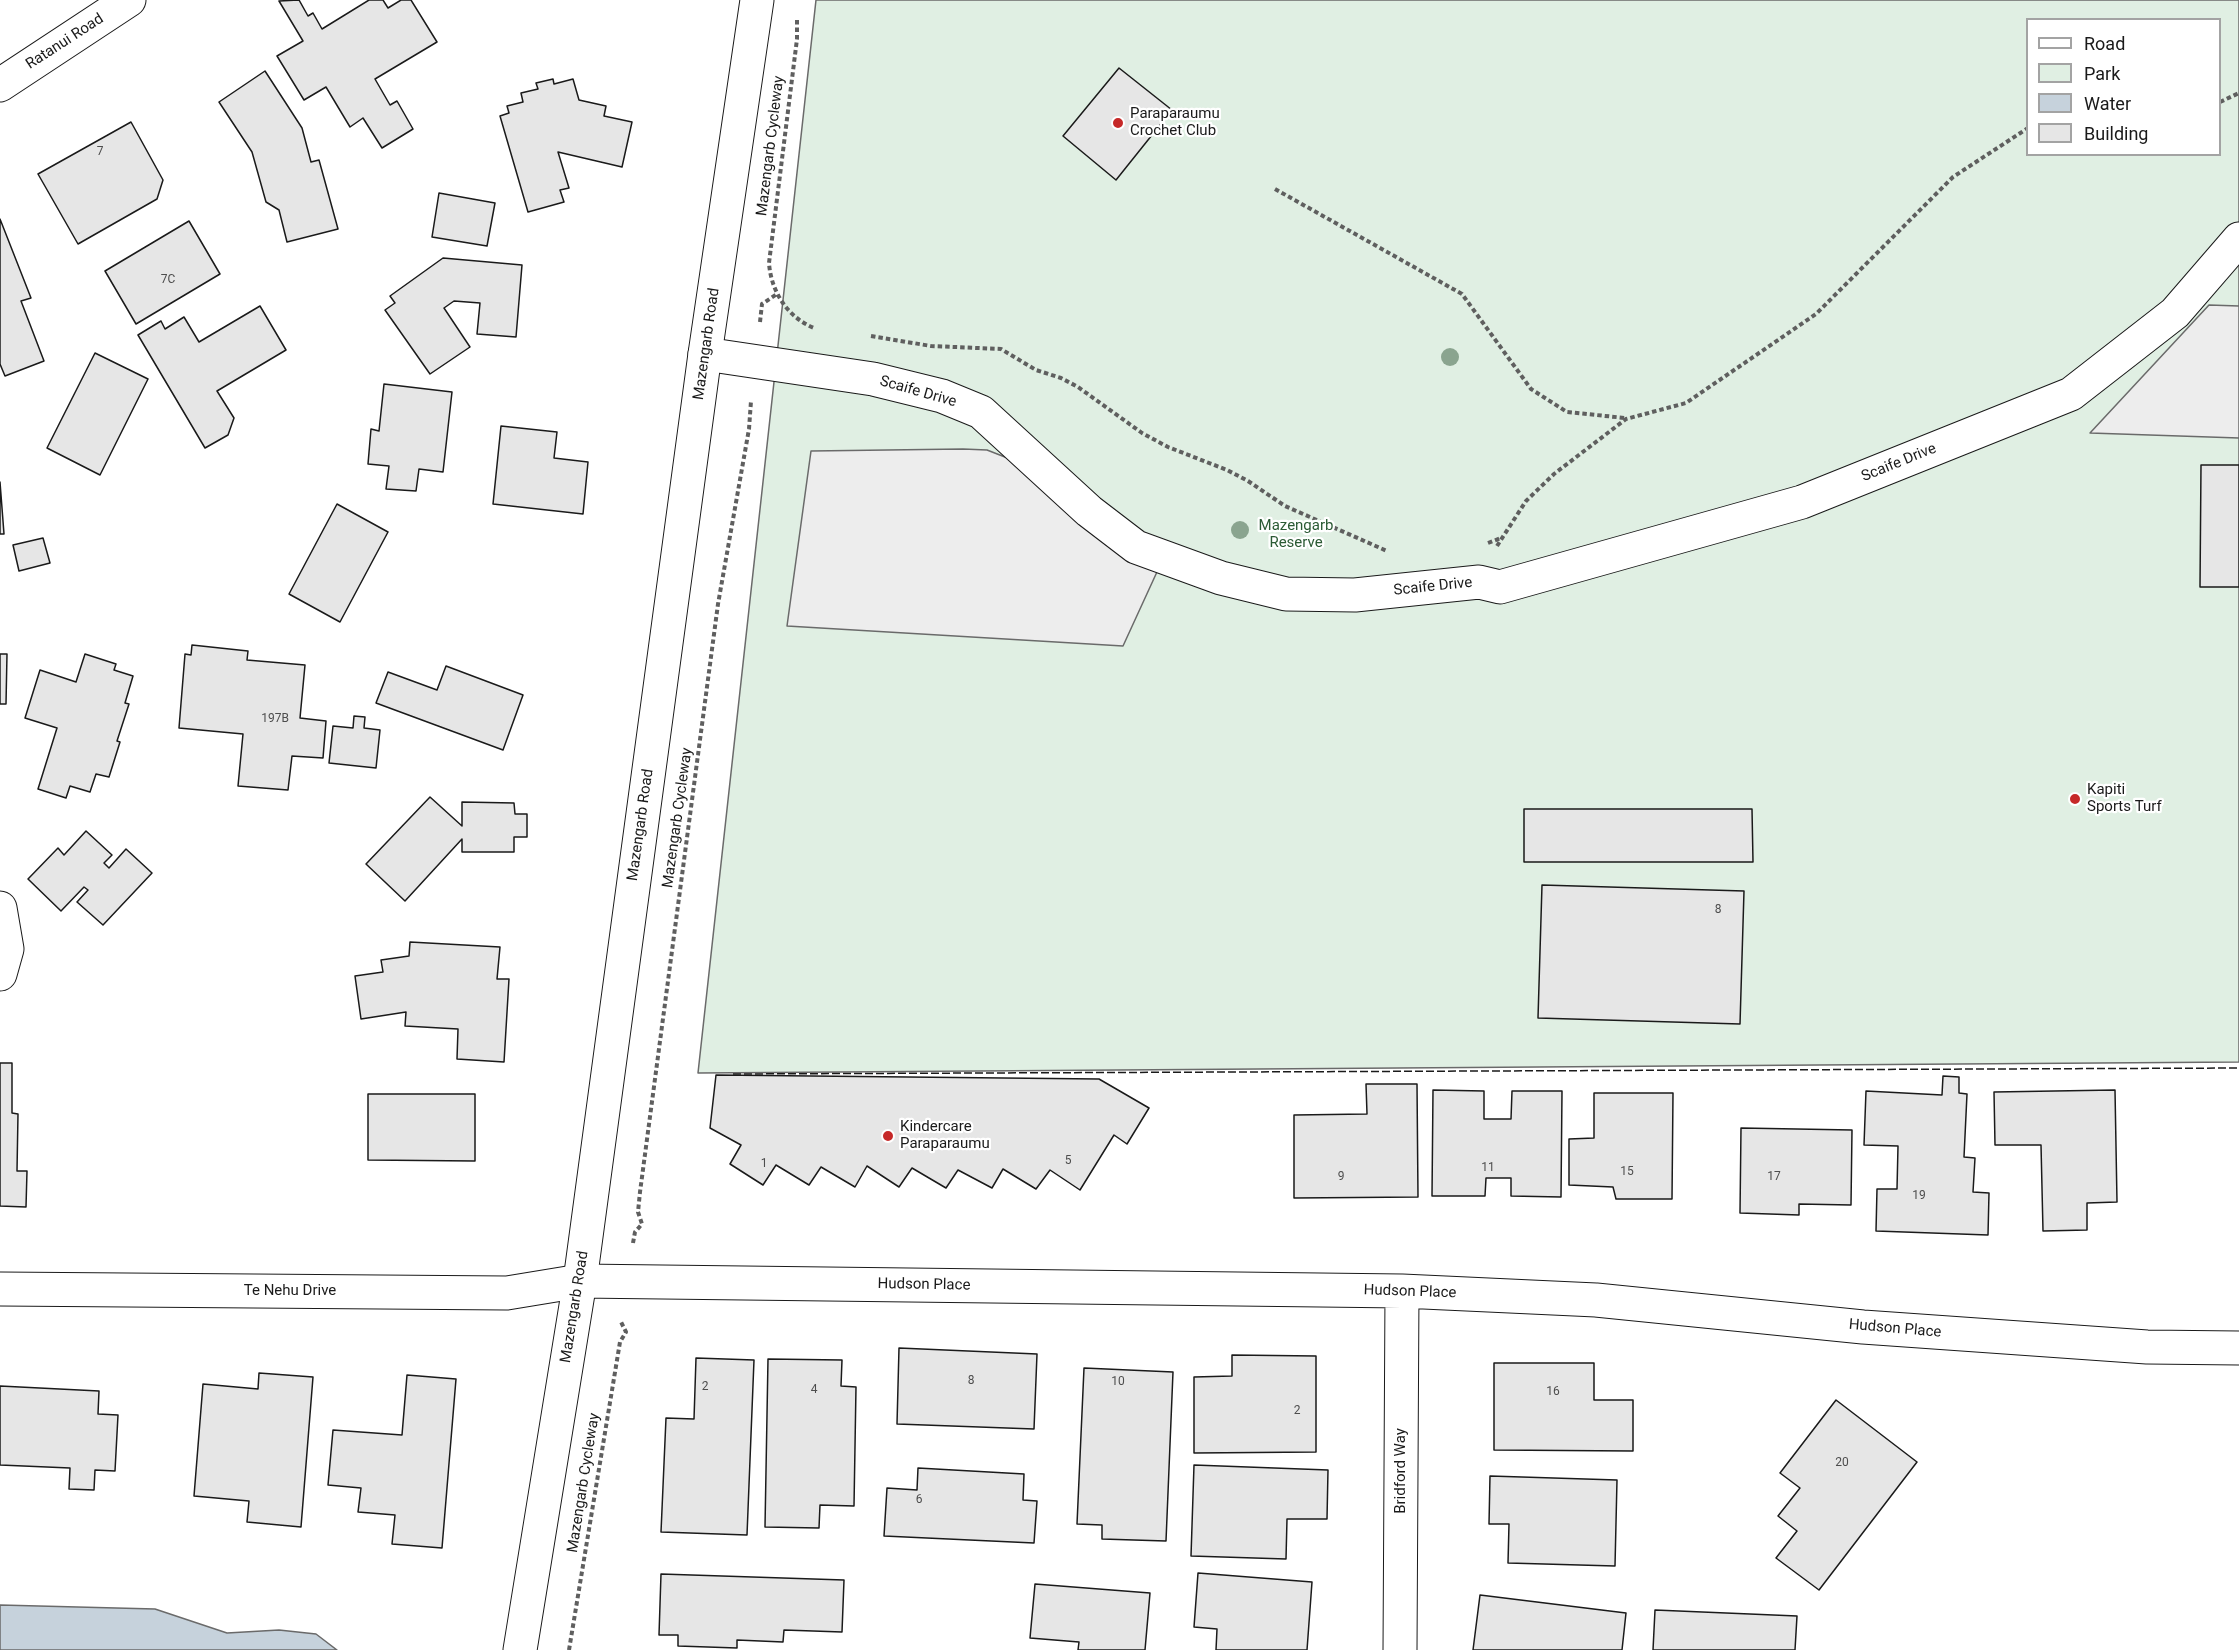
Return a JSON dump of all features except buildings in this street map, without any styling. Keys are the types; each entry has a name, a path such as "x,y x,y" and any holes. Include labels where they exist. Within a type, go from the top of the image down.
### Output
{"street":[{"name":"Ratanui Road","path":"0,84 129,0"},
{"name":"Mazengarb Road","path":"520,1650 580,1281 705,354 757,0"},
{"name":"Scaife Drive","path":"705,354 873,379 942,396 981,412 1089,511 1136,547 1221,578 1286,594 1355,595 1479,582 1500,587 1802,502 2071,394 2175,313 2239,239"},
{"path":"0,908 7,950 0,974"},
{"name":"Te Nehu Drive","path":"0,1289 507,1293 580,1281"},
{"name":"Hudson Place","path":"580,1281 1402,1291 1596,1300 1863,1327 2147,1347 2239,1348"},
{"name":"Bridford Way","path":"1400,1650 1402,1291"}],"path":[{"name":"Mazengarb Cycleway","path":"798,9 797,39 769,263 770,280 777,294 802,323 822,330"},
{"path":"2221,102 2239,93"},
{"path":"1275,189 1462,294 1531,389 1567,412 1626,418 1686,403 1816,314 1953,177 2026,129"},
{"path":"762,304 777,294"},
{"path":"864,335 931,346 1001,349 1036,370 1070,382 1143,433 1168,447 1248,481 1285,506 1398,554"},
{"name":"Mazengarb Cycleway","path":"635,1232 642,1224 638,1212 640,1192 718,604 749,429 750,405"},
{"path":"1479,582 1501,538 1526,501 1554,474 1626,418"},
{"path":"1479,546 1501,538"},
{"name":"Mazengarb Cycleway","path":"569,1650 620,1342 626,1332 621,1322"}],"green space":[{"name":"Mazengarb Reserve","path":"816,0 2239,0 2239,1062 698,1073"}],"shaded area":[{"path":"2209,305 2239,306 2239,438 2090,433"},
{"path":"987,450 1051,475 1162,561 1123,646 787,626 811,451"}],"water":[{"path":"0,1605 155,1609 227,1633 279,1630 316,1634 337,1650 0,1650"}],"fence":[{"path":"733,1074 2239,1068"}],"place":[{"name":"Paraparaumu Crochet Club","path":"1118,123"},
{"name":"Kapiti Sports Turf","path":"2075,799"},
{"name":"Kindercare Paraparaumu","path":"888,1136"}]}
